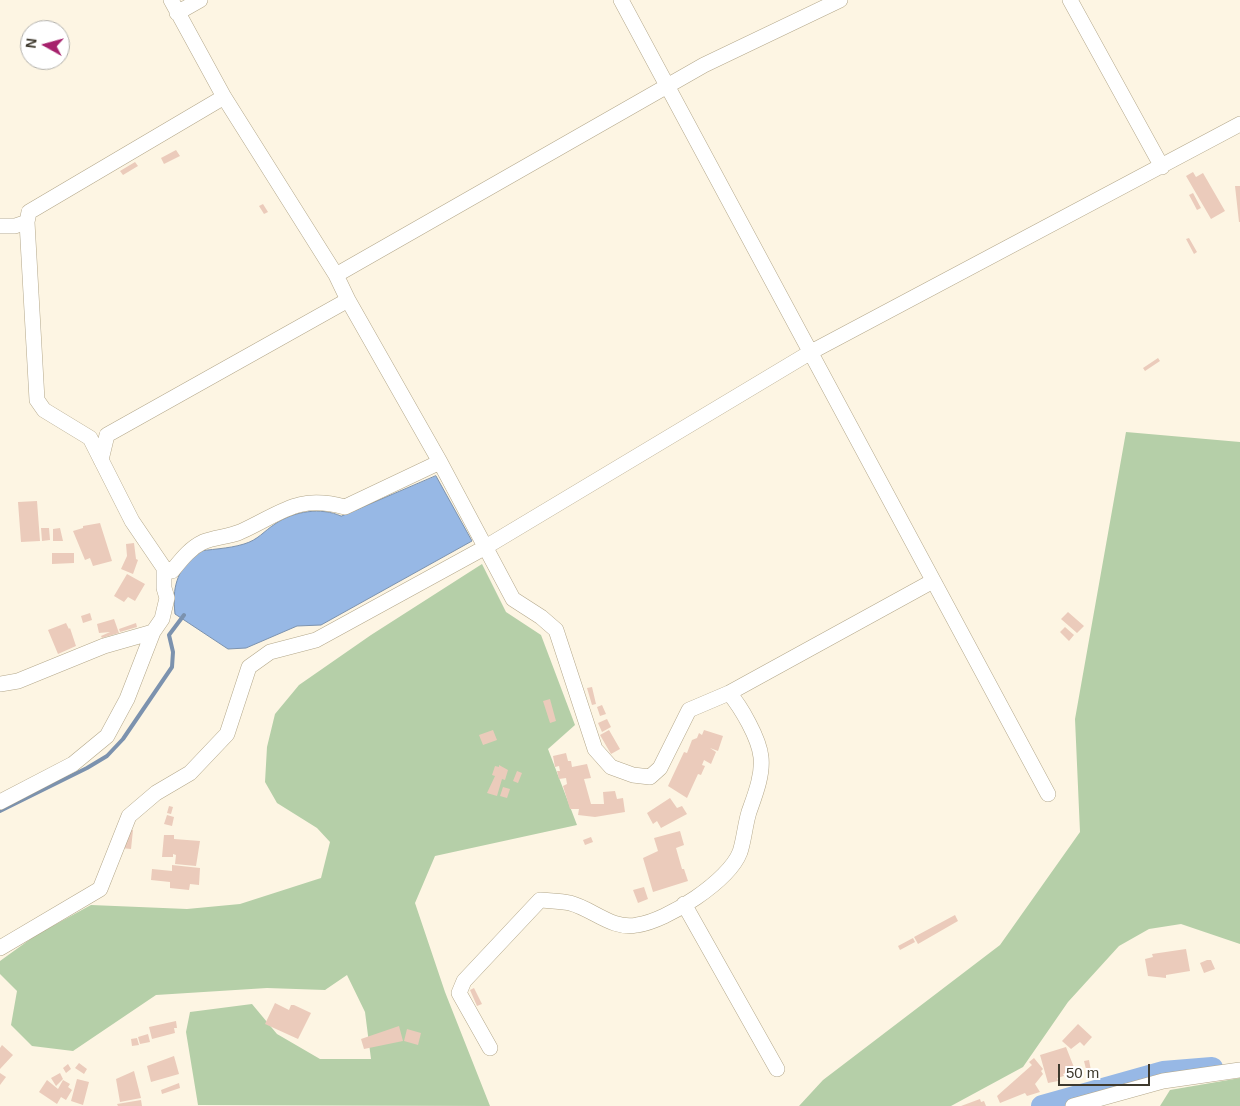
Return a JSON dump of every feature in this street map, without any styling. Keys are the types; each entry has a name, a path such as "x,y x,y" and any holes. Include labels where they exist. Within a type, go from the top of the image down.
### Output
{"street":[{"path":"200,0 174,6 224,97 336,275 348,300 440,462 484,548 513,599 541,617 556,630 595,749 611,766 633,775 650,777 660,768 689,710 729,693 933,580"},
{"path":"621,0 1048,794"},
{"path":"336,275 704,65 840,0"},
{"path":"1070,0 1162,167"},
{"path":"0,802 73,764 107,736 127,699 153,632 162,619 167,598 164,588 164,568 132,521 90,438 44,410 37,400 26,222 29,212 224,97"},
{"path":"0,948 100,889 129,816 156,793 190,773 227,734 249,667 270,652 316,640 484,548 811,352 1240,124"},
{"path":"0,226 15,226 26,222"},
{"path":"101,460 107,435 348,300"},
{"path":"164,568 172,571 186,554 202,542 239,532 298,504 324,501 346,507 440,462"},
{"path":"0,684 18,681 92,650 153,632"},
{"path":"490,1048 459,993 464,981 540,900 571,903 618,924 637,926 659,918 710,889 727,873 740,853 747,820 759,782 761,756 742,709 729,693"},
{"path":"684,904 777,1069"},
{"path":"1073,1106 1163,1081 1192,1075 1240,1070"}],"green space":[{"path":"1126,432 1240,442 1240,944 1181,924 1149,929 1119,946 1068,1002 1023,1067 951,1106 799,1106 823,1080 1000,945 1080,832 1075,719"},
{"path":"482,564 506,612 541,635 575,725 548,749 577,825 435,856 415,903 445,992 490,1106 198,1105 186,1032 190,1012 252,1004 277,1034 320,1059 371,1059 365,1012 347,975 325,990 267,988 156,995 73,1051 32,1046 11,1025 17,991 0,974 0,961 36,935 91,905 187,909 240,904 321,878 330,842 317,828 277,803 265,782 267,747 275,714 299,685 371,635"},
{"path":"1240,1078 1240,1106 1160,1106 1170,1090"}],"water":[{"path":"436,476 472,541 321,625 297,626 246,648 228,649 175,614 174,596 177,581 183,567 194,552 238,546 249,542 282,520 299,513 316,511 341,516"}],"building":[{"path":"176,150 180,156 164,164 161,158"},
{"path":"135,162 138,166 123,175 120,171"},
{"path":"1193,172 1196,177 1203,173 1225,211 1211,219 1186,176"},
{"path":"1235,186 1240,186 1240,222 1239,222"},
{"path":"1193,193 1201,208 1197,210 1189,195"},
{"path":"263,204 268,212 264,214 259,206"},
{"path":"1189,238 1197,252 1194,254 1186,239"},
{"path":"1158,358 1160,361 1145,371 1143,368"},
{"path":"37,501 40,541 21,542 18,502"},
{"path":"100,523 112,561 93,566 90,558 85,560 73,531 83,528 83,526"},
{"path":"41,528 49,528 50,540 42,541"},
{"path":"60,528 63,541 53,541 53,529"},
{"path":"134,543 136,559 138,560 133,574 121,569 127,556 126,544"},
{"path":"52,553 74,553 74,563 52,564"},
{"path":"127,574 145,584 135,601 128,597 124,602 114,596"},
{"path":"1068,612 1084,626 1077,633 1061,619"},
{"path":"90,613 92,620 83,623 81,616"},
{"path":"114,619 119,633 102,638 101,636 110,632 99,633 97,624"},
{"path":"66,623 70,628 76,646 58,654 48,630"},
{"path":"136,623 137,627 120,632 119,629"},
{"path":"1065,627 1074,635 1069,641 1060,632"},
{"path":"592,687 596,704 592,705 587,688"},
{"path":"550,699 556,721 550,723 543,701"},
{"path":"602,705 606,714 600,716 597,707"},
{"path":"607,719 611,727 602,732 598,723"},
{"path":"493,730 497,740 483,745 479,735"},
{"path":"609,730 620,749 611,754 600,735"},
{"path":"704,730 723,736 718,751 710,748 716,752 711,764 704,760 702,765 705,766 701,775 698,774 687,798 668,786 684,752 687,753 692,740 697,738 699,733 702,735"},
{"path":"566,753 572,767 587,764 591,778 584,779 591,804 604,804 603,792 615,791 617,799 623,798 625,812 595,817 578,815 579,809 570,809 563,786 567,784 566,778 559,779 557,771 560,771 559,766 555,767 553,756"},
{"path":"499,765 508,770 505,780 502,779 497,796 487,793 495,776 492,775 495,766 499,767"},
{"path":"517,771 522,773 518,783 513,781"},
{"path":"503,787 510,789 507,798 500,796"},
{"path":"670,798 677,808 682,806 687,814 661,828 657,821 653,824 647,813"},
{"path":"169,806 173,807 171,814 167,813"},
{"path":"167,815 174,817 172,826 164,824"},
{"path":"128,830 133,830 131,849 121,848"},
{"path":"680,831 684,845 676,848 682,869 684,869 688,881 653,892 643,858 658,851 654,838"},
{"path":"164,835 174,835 174,839 200,841 196,866 175,864 176,855 173,854 173,857 162,857"},
{"path":"591,837 593,842 585,845 583,840"},
{"path":"172,865 200,868 199,885 190,884 189,890 170,888 170,882 151,880 152,869 172,871"},
{"path":"644,887 648,899 638,903 633,890"},
{"path":"955,915 958,921 918,944 914,937"},
{"path":"913,938 915,942 900,950 898,946"},
{"path":"1186,949 1190,971 1166,975 1166,978 1148,976 1145,959 1153,957 1152,954"},
{"path":"1211,960 1215,969 1204,973 1200,963"},
{"path":"474,988 482,1004 477,1006 470,990"},
{"path":"275,1003 289,1010 291,1005 294,1005 311,1013 298,1039 265,1024"},
{"path":"176,1021 177,1028 174,1028 175,1033 152,1039 149,1027"},
{"path":"1078,1024 1092,1037 1084,1046 1080,1042 1071,1049 1062,1041"},
{"path":"399,1026 403,1041 364,1049 361,1039"},
{"path":"407,1029 421,1033 418,1045 404,1041"},
{"path":"148,1034 150,1042 140,1044 138,1037"},
{"path":"137,1038 139,1045 132,1046 131,1039"},
{"path":"2,1045 13,1055 0,1069 0,1048"},
{"path":"1066,1047 1075,1070 1063,1074 1064,1076 1057,1078 1058,1081 1048,1083 1040,1055"},
{"path":"174,1056 179,1074 151,1082 147,1066"},
{"path":"1034,1058 1043,1069 1041,1071 1043,1074 1035,1084 1040,1092 1027,1096 1025,1093 1000,1103 997,1096 1032,1065 1029,1062"},
{"path":"1089,1060 1092,1076 1088,1077 1084,1061"},
{"path":"79,1063 87,1069 84,1074 75,1068"},
{"path":"68,1064 71,1069 66,1073 63,1068"},
{"path":"134,1071 141,1098 120,1102 116,1079"},
{"path":"0,1073 6,1077 0,1085"},
{"path":"60,1073 63,1079 56,1086 51,1078"},
{"path":"77,1079 89,1082 83,1105 71,1101"},
{"path":"47,1080 58,1089 63,1080 70,1084 68,1087 72,1090 66,1100 61,1097 57,1104 39,1092"},
{"path":"179,1083 180,1088 162,1094 161,1090"},
{"path":"980,1099 981,1102 984,1101 986,1106 961,1106"},
{"path":"141,1100 142,1106 118,1106 117,1104"}],"waterway":[{"path":"0,811 87,768 107,756 123,739 172,667 173,652 169,635 184,615"},
{"path":"1042,1106 1163,1072 1212,1068"}]}
